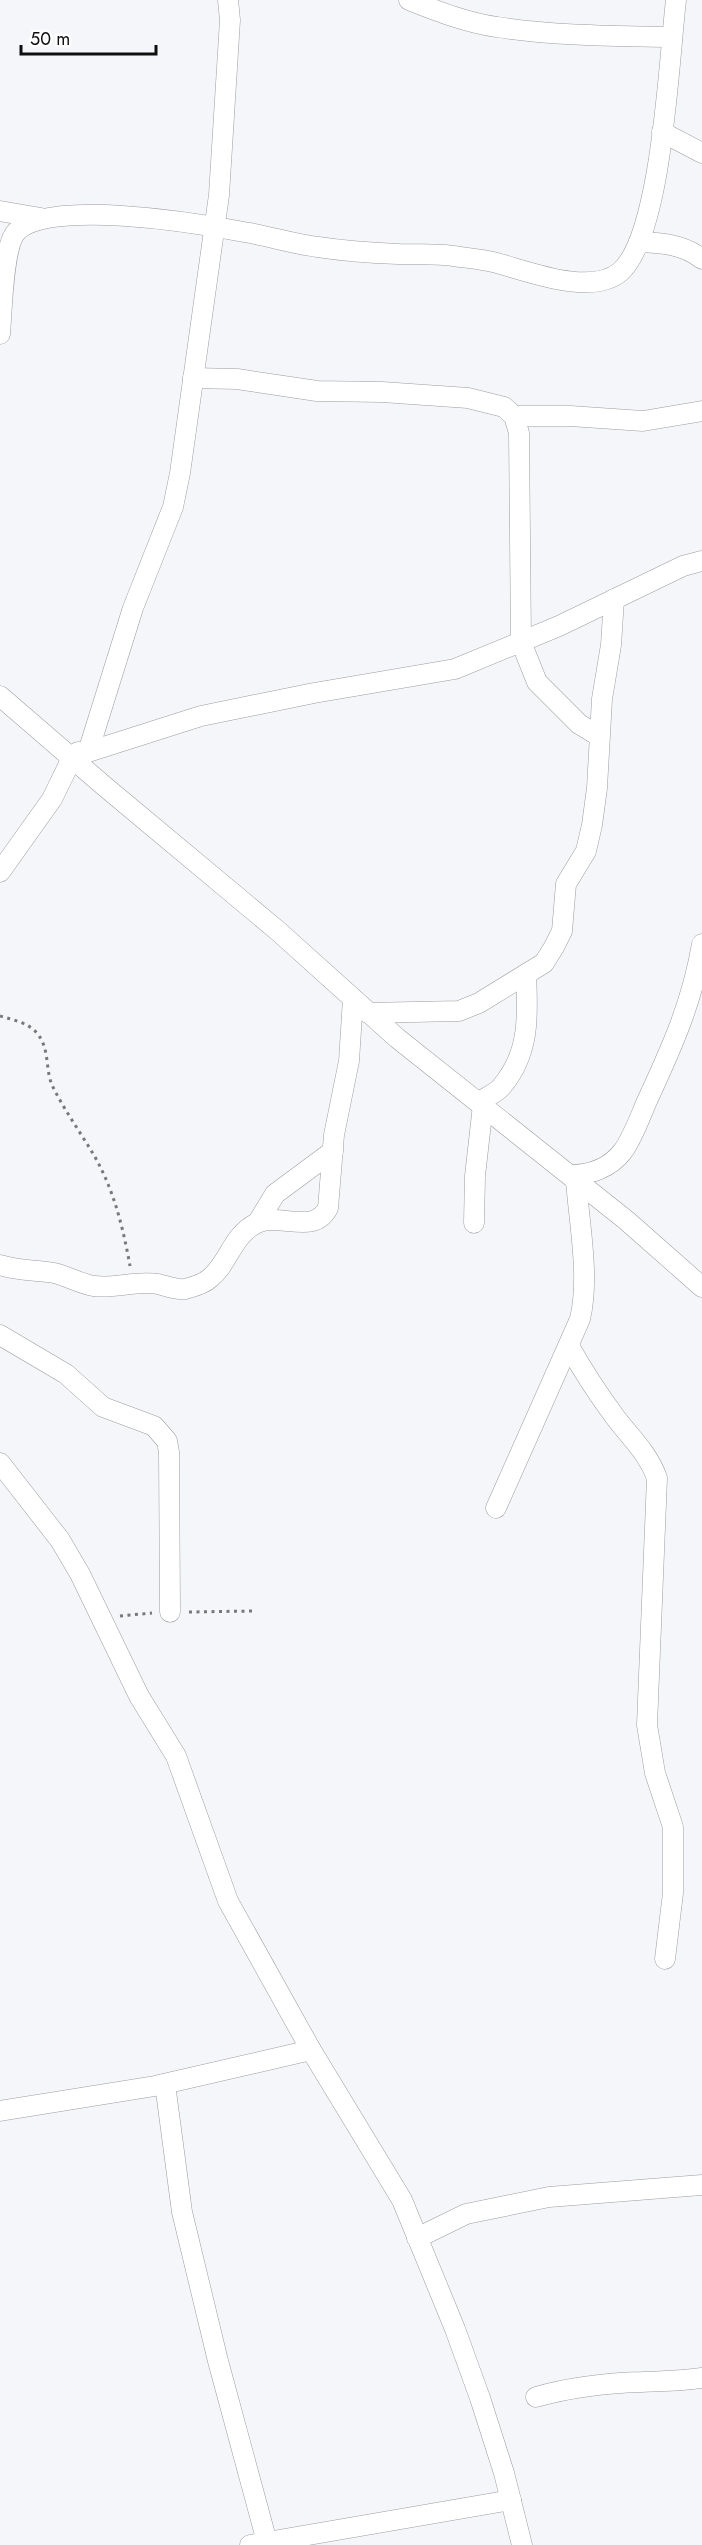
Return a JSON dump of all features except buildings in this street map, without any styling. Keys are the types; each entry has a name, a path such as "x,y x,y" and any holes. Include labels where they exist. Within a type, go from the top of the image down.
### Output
{"street":[{"path":"0,872 52,799 75,754 172,507 219,195 230,20 228,0"},
{"path":"409,0 446,14 496,27 590,35 671,37"},
{"path":"0,334 8,252 14,235 24,225 41,218 68,214 136,218 215,228 316,247 399,254 442,254 492,262 551,278 602,280 619,272 630,262 651,204 662,132 676,0"},
{"path":"662,132 702,153"},
{"path":"0,211 41,218"},
{"path":"639,242 672,244 702,259"},
{"path":"193,378 237,379 317,391 382,392 468,398 504,407 514,416 519,433 521,642 537,682 579,724 599,736"},
{"path":"514,416 570,416 644,422 702,411"},
{"path":"75,754 201,716 314,693 455,669 521,642 683,566 702,561"},
{"path":"368,1012 459,1011 479,1003 544,963 562,931 566,884 586,851 592,825 597,788 602,699 611,645 614,599"},
{"path":"0,696 75,754 397,1038 573,1177 699,1282"},
{"path":"573,1177 587,1175 603,1167 622,1151 681,1027 701,955"},
{"path":"474,1223 481,1104 501,1088 523,1052 529,1020 526,974"},
{"path":"258,1222 274,1220 306,1223 317,1221 324,1216 330,1196 333,1151 349,1061 353,999"},
{"path":"0,1265 20,1271 54,1274 105,1287 133,1283 182,1289 197,1285 211,1278 241,1234 258,1222 275,1194 333,1151"},
{"path":"496,1508 580,1319 584,1304 573,1177"},
{"path":"0,1335 66,1374 103,1407 154,1426 167,1441 169,1452 170,1612"},
{"path":"568,1346 593,1387 623,1427 639,1443 652,1464 657,1478 647,1725 655,1773 673,1827 673,1893 665,1959"},
{"path":"0,1463 60,1540 80,1574 125,1671 176,1756 228,1901 311,2050 402,2200 456,2329 504,2472 522,2545"},
{"path":"0,2111 165,2084 311,2050"},
{"path":"165,2084 182,2212 258,2543 511,2500"},
{"path":"417,2238 466,2214 549,2197 702,2185"},
{"path":"536,2397 567,2388 597,2384 702,2378"}],"path":[{"path":"0,1016 26,1024 42,1041 48,1055 52,1085 95,1158 113,1196 123,1225 133,1283"}]}
